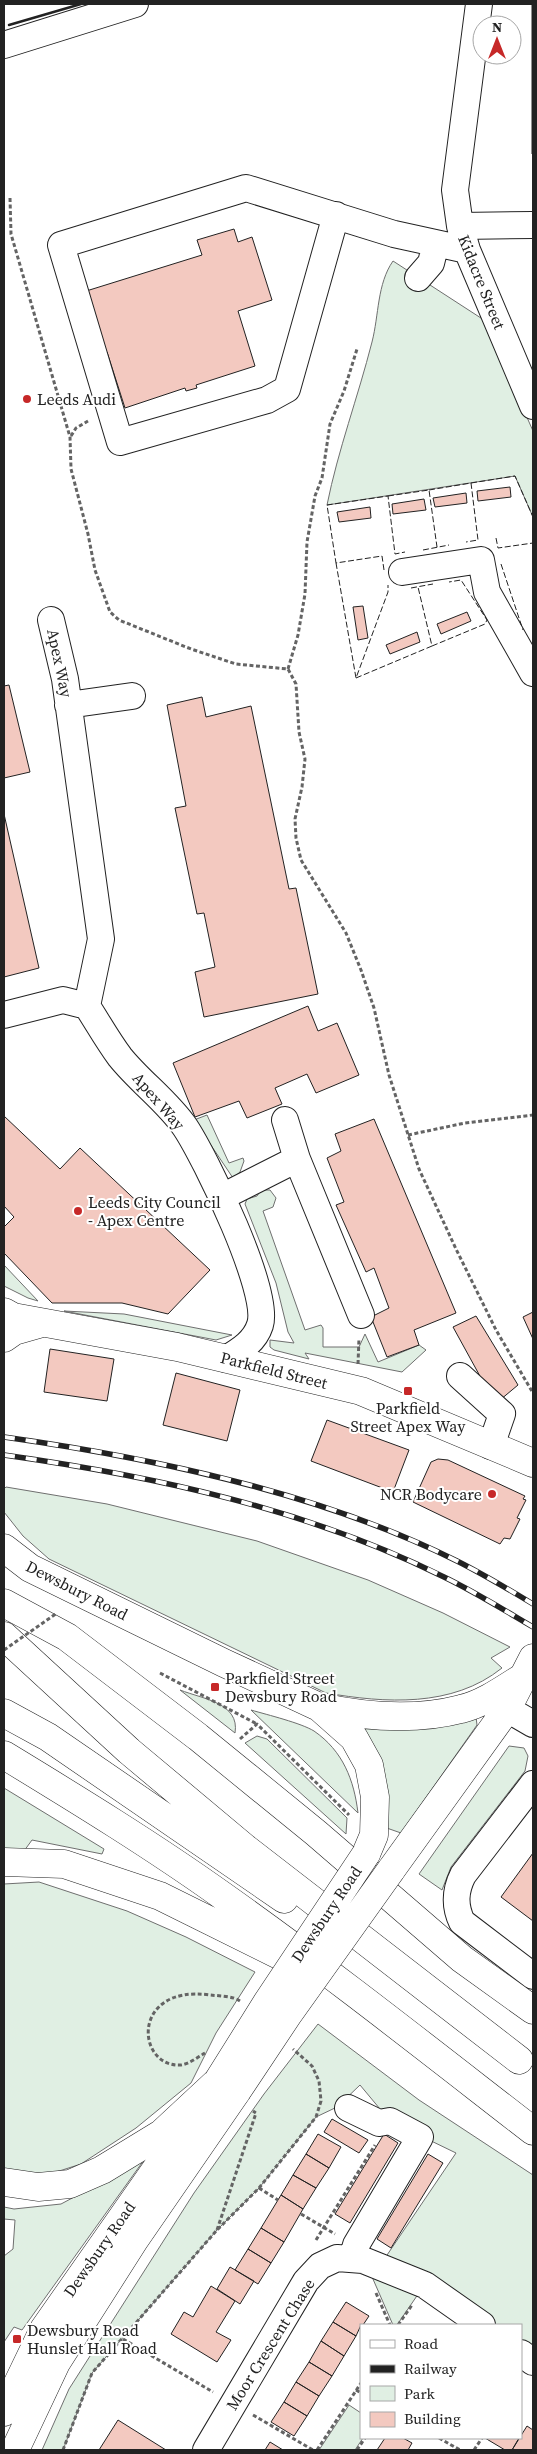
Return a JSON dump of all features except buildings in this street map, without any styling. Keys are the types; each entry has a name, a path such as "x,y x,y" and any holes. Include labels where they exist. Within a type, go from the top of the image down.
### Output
{"main road":[{"name":"Parkfield Street","path":"4,1312 13,1317 123,1336 361,1391 533,1463"},
{"path":"4,1338 14,1330 43,1322"},
{"name":"Dewsbury Road","path":"4,1548 30,1568 215,1659 319,1707 354,1738 369,1765 375,1797 374,1835 366,1854 268,2001 229,2090 56,2363 15,2450"},
{"path":"4,1603 67,1637 198,1737 316,1833 462,1959 533,2010"},
{"path":"4,1636 129,1751 246,1848 526,2066"},
{"path":"319,1707 358,1716 415,1716 462,1709 487,1699 530,1665"},
{"name":"Dewsbury Road","path":"4,2412 44,2329 289,2013 507,1709 530,1665"},
{"path":"4,1713 48,1737 526,2066"},
{"path":"4,1755 70,1795 222,1895 533,2131"},
{"path":"4,1862 64,1864 160,1896 347,1988"},
{"path":"4,2182 38,2187 70,2184 102,2170 229,2090"}],"street":[{"path":"4,45 136,4"},
{"name":"Kidacre Street","path":"479,4 455,190 464,238 533,406"},
{"path":"336,215 287,389 266,400 120,442 61,245 246,188 336,215 394,234 436,243 533,224"},
{"path":"418,278 431,263 436,243"},
{"path":"402,572 481,560 487,592 533,673"},
{"name":"Apex Way","path":"51,620 65,678 101,940 87,1006 120,1057 184,1127 222,1197 254,1278 261,1323 255,1336 243,1349 226,1359"},
{"name":"Apex Way","path":"68,705 132,696"},
{"path":"4,1015 64,1000 87,1006"},
{"path":"285,1120 297,1159 361,1315"},
{"path":"222,1197 297,1159"},
{"path":"460,1376 502,1414 491,1446"},
{"path":"507,1709 533,1724"},
{"path":"533,1784 463,1875 457,1886 456,1899 457,1911 462,1922 533,1976"},
{"path":"348,2108 379,2123 390,2121 420,2137 354,2252"},
{"name":"Moor Crescent Chase","path":"206,2450 306,2281 320,2266 337,2258 354,2252 363,2260 425,2285 481,2324"},
{"path":"522,2354 533,2362"}],"path":[{"path":"10,198 11,234 59,392 70,437 71,469 88,534 95,570 110,612 119,620 191,650 236,664 288,669"},
{"path":"357,350 330,424 322,478 315,496 307,542 305,594 288,669 296,684 299,732 305,758 302,787 295,819 296,838 301,860 346,933 361,970 374,1008 389,1074 420,1169 456,1249 496,1330 533,1393"},
{"path":"408,1135 465,1123 533,1115"},
{"path":"361,1315 357,1347 361,1391"},
{"path":"4,1650 57,1613"},
{"path":"160,1673 257,1724 353,1818"},
{"path":"239,1740 257,1724"},
{"path":"217,2230 256,2113 229,2090"},
{"path":"315,2242 390,2121"},
{"path":"259,2188 278,2200"},
{"path":"301,2214 324,2228 354,2252"},
{"path":"317,2450 360,2384"},
{"path":"356,2390 360,2392"},
{"path":"357,2450 364,2439"},
{"path":"440,2439 457,2450"},
{"path":"474,2450 481,2439"}],"green space":[{"path":"393,261 484,320 533,431 533,517 515,476 327,505 372,342 381,290"},
{"path":"207,1115 229,1163 243,1158 244,1161 240,1172 233,1178 194,1120"},
{"path":"261,1190 270,1190 276,1198 273,1207 263,1211 305,1330 321,1325 323,1328 323,1347 359,1347 365,1334 378,1362 419,1345 426,1350 402,1372 305,1353 309,1359 274,1350 270,1347 270,1340 294,1343 288,1332 276,1283 245,1204 247,1199 257,1196"},
{"path":"4,1265 38,1301 4,1286"},
{"path":"64,1311 124,1314 232,1335 216,1340"},
{"path":"6,1487 107,1504 257,1541 368,1580 443,1613 510,1647 491,1658 502,1668 483,1681 462,1690 440,1696 394,1700 326,1693 49,1559 23,1536 4,1512 4,1489"},
{"path":"180,1690 209,1700 226,1709 232,1715 235,1723 235,1733"},
{"path":"251,1710 301,1725 314,1731 324,1739 340,1757 345,1767 354,1789 358,1813"},
{"path":"476,1717 477,1725 401,1833 381,1826 363,1737 363,1727"},
{"path":"257,1736 267,1739 347,1818 346,1834 245,1743"},
{"path":"509,1746 524,1748 528,1756 525,1771 451,1867 442,1890 419,1874"},
{"path":"4,1788 104,1849 102,1854 32,1840 24,1851 4,1853"},
{"path":"39,1882 127,1911 186,1937 255,1972 216,2033 191,2083 136,2128 81,2164 53,2173 4,2174 4,1884"},
{"path":"318,2024 419,2100 533,2175 533,2355 522,2347 522,2324 489,2324 383,2261 456,2153 390,2121 360,2085 337,2107 316,2117 259,2188 217,2230 92,2373 63,2450 42,2450 69,2389 194,2193 264,2094"},
{"path":"144,2160 22,2330 14,2327 4,2342 4,2256 13,2249 15,2220 4,2219 4,2207 14,2209 61,2204"},
{"path":"366,2263 423,2287 398,2324 393,2324"},
{"path":"349,2405 360,2412 360,2439 362,2439 355,2450 319,2450"}],"railway":[{"path":"4,1437 119,1456 177,1468 236,1481 293,1497 405,1537 467,1566 533,1604"},
{"path":"4,1455 117,1473 229,1498 284,1514 339,1532 392,1553 456,1583 533,1627"}],"fence":[{"path":"471,483 515,476 533,517"},
{"path":"429,490 471,483 478,540 466,542"},
{"path":"388,496 429,490 437,547"},
{"path":"384,570 382,556 336,563 327,505 388,496 395,554 405,552"},
{"path":"496,538 498,548 533,543"},
{"path":"423,550 449,545"},
{"path":"336,563 356,678 388,592 388,585"},
{"path":"501,564 523,630"},
{"path":"432,646 485,624 487,620 461,580 449,582"},
{"path":"411,588 433,584"},
{"path":"356,678 432,646 418,587"}],"wall":[{"path":"9,25 81,4"}],"place":[{"name":"Leeds Audi","path":"27,399"},
{"name":"Leeds City Council - Apex Centre","path":"78,1211"},
{"name":"Parkfield Street Apex Way","path":"408,1391"},
{"name":"NCR Bodycare","path":"492,1494"},
{"name":"Parkfield Street Dewsbury Road","path":"215,1687"},
{"name":"Dewsbury Road Hunslet Hall Road","path":"17,2339"}]}
